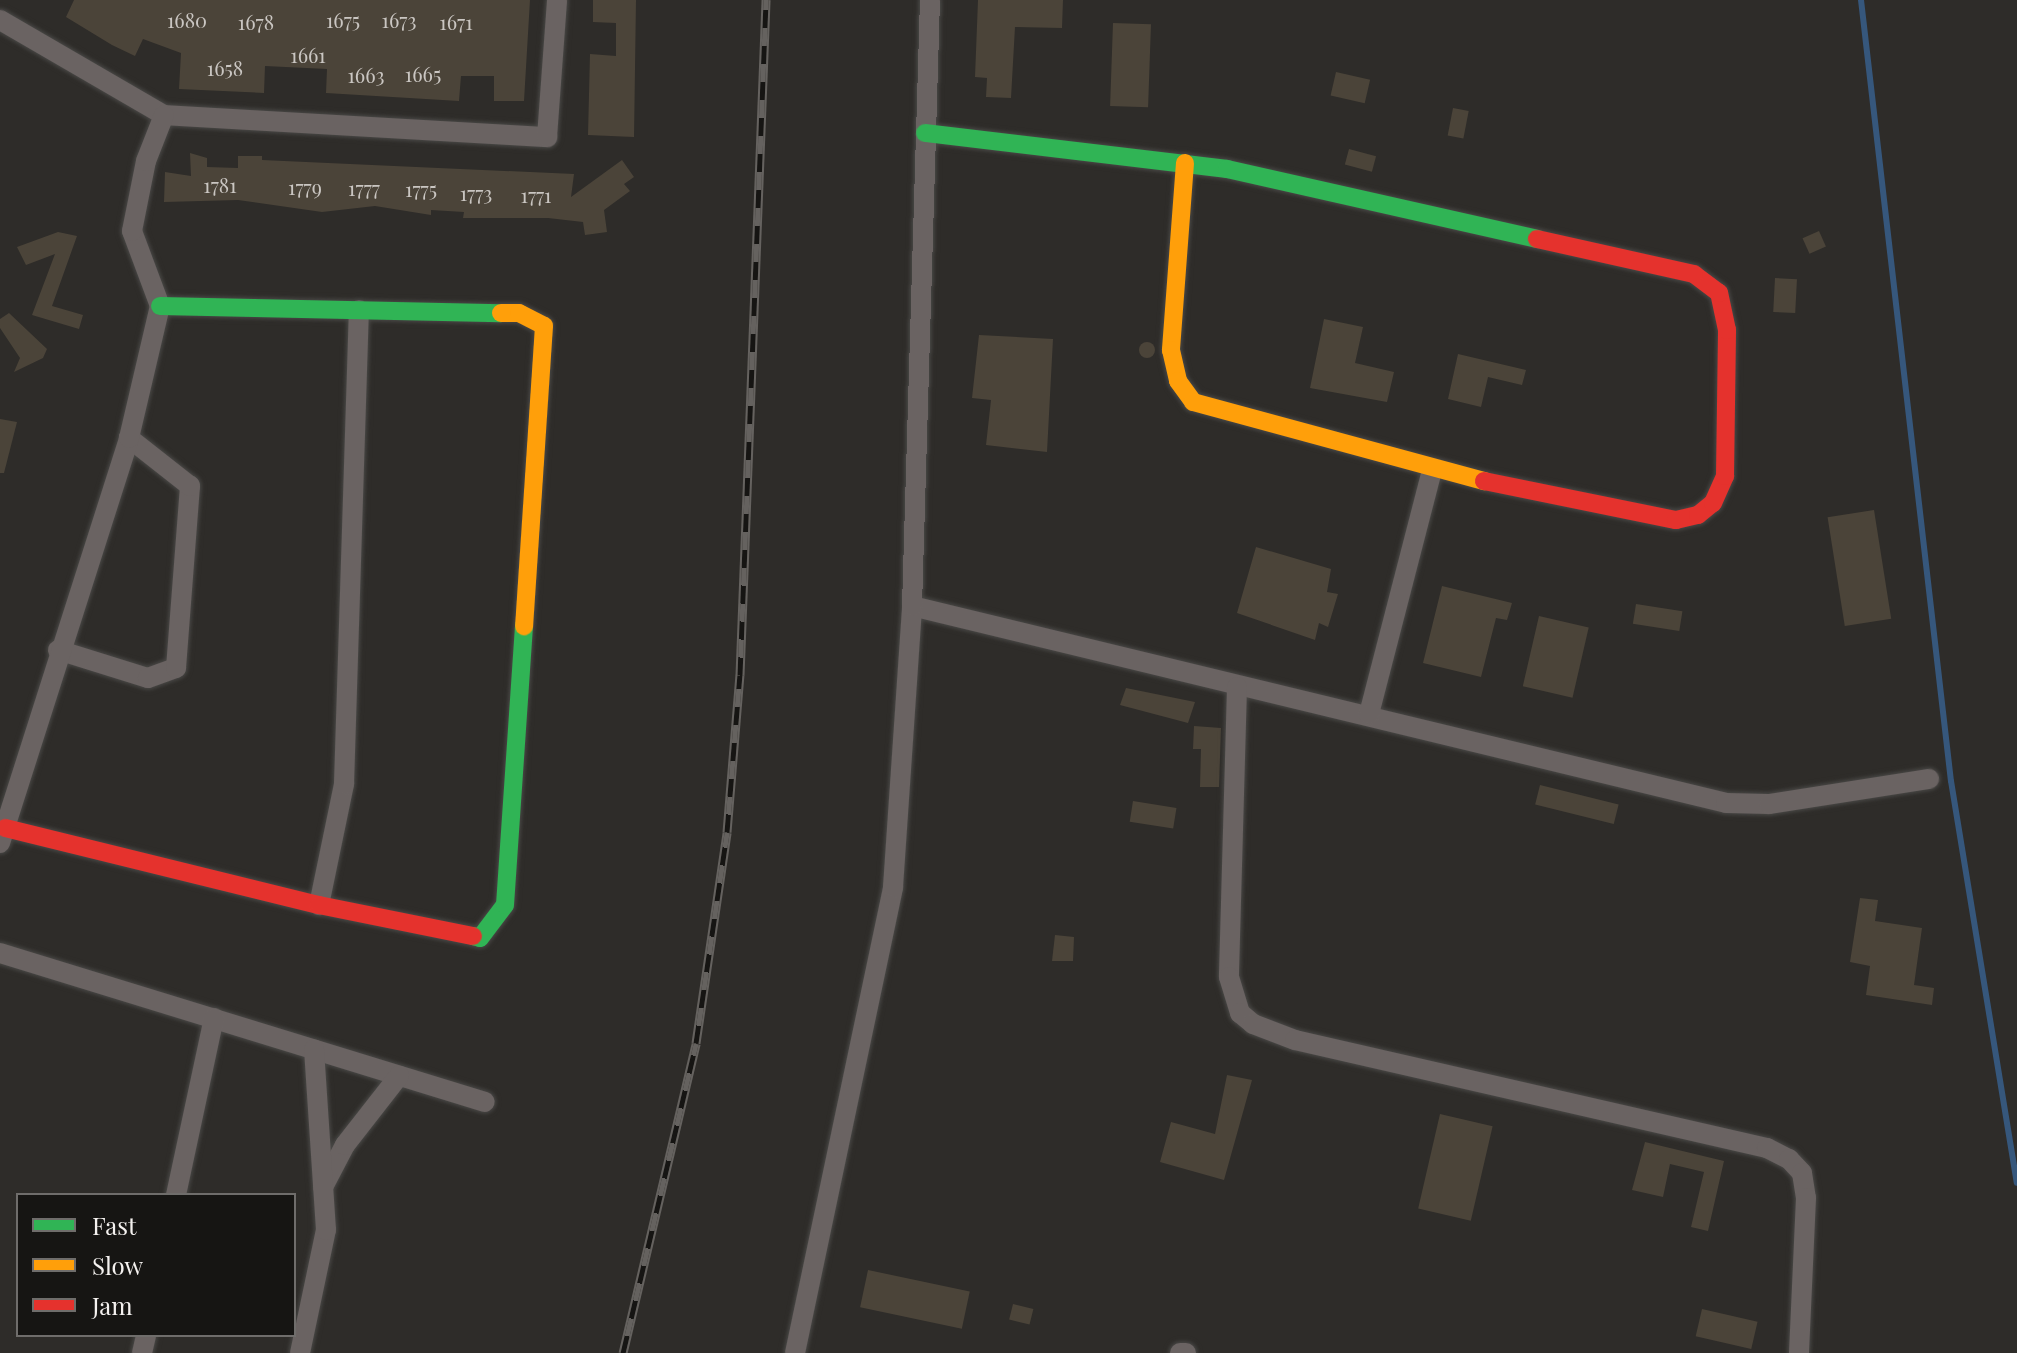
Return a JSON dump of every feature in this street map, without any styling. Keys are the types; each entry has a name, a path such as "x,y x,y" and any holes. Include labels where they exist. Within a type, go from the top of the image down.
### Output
{"street":[{"path":"0,20 164,115 547,137 557,0"},
{"path":"795,1353 893,887 912,606 930,0"},
{"path":"160,306 519,313 544,326 505,905 480,938 2,836 58,650 129,438 160,306 132,231 146,161 164,115"},
{"path":"925,133 1185,163 1694,274 1719,293 1727,330 1725,476 1713,503 1698,515 1676,520 1432,470 1193,402 1178,381 1171,350 1185,163"},
{"path":"319,905 344,784 359,310"},
{"path":"58,650 148,678 176,668 190,486 129,438"},
{"path":"1369,714 1432,470"},
{"path":"912,606 1237,687 1369,714 1726,803 1769,804 1929,779"},
{"path":"1237,687 1229,977 1240,1013 1253,1024 1295,1040 1767,1148 1789,1159 1802,1173 1806,1198 1799,1353"},
{"path":"0,953 485,1102"},
{"path":"176,1193 214,1018"},
{"path":"300,1353 326,1230 314,1049"},
{"path":"322,1189 345,1145 399,1076"}],"building":[{"path":"74,0 530,0 524,101 494,101 494,76 461,76 459,101 326,93 327,69 265,66 264,93 179,89 181,53 143,39 135,56 112,45 66,17"},
{"path":"593,0 636,0 634,137 588,135 590,54 616,56 616,23 593,22"},
{"path":"978,0 1063,0 1062,28 1015,27 1011,98 986,97 987,78 975,77"},
{"path":"1113,23 1151,24 1148,107 1110,106"},
{"path":"1336,72 1370,80 1365,103 1331,95"},
{"path":"1453,108 1469,111 1463,139 1448,135"},
{"path":"1349,149 1376,156 1372,172 1345,164"},
{"path":"190,153 207,158 207,167 238,168 238,156 262,156 262,160 574,174 571,197 622,160 634,177 624,184 630,191 604,210 607,232 585,235 583,222 548,218 463,218 464,212 431,210 431,215 375,206 322,212 238,200 164,202 165,172 191,176"},
{"path":"1819,231 1826,247 1809,254 1803,238"},
{"path":"58,232 77,236 52,306 83,315 79,329 32,315 55,254 26,265 17,247"},
{"path":"1775,278 1797,279 1795,313 1773,312"},
{"path":"9,313 47,349 43,358 14,372 20,358 0,328 0,319"},
{"path":"1324,319 1363,327 1355,363 1394,372 1387,402 1310,388"},
{"path":"979,335 1053,339 1047,452 986,445 991,400 972,398"},
{"path":"1144,342 1150,342 1155,350 1153,356 1144,358 1139,353 1139,347"},
{"path":"1458,354 1526,370 1522,385 1488,377 1481,407 1448,399"},
{"path":"0,419 17,422 4,473 0,473"},
{"path":"1874,510 1891,619 1845,626 1828,517"},
{"path":"1256,547 1331,569 1327,592 1338,594 1328,627 1319,623 1315,640 1237,613"},
{"path":"1442,586 1512,603 1507,620 1496,618 1481,677 1423,663"},
{"path":"1636,604 1682,611 1679,631 1633,624"},
{"path":"1539,616 1589,627 1572,698 1523,686"},
{"path":"1126,688 1195,702 1188,723 1120,705"},
{"path":"1194,726 1221,728 1219,787 1200,787 1201,749 1193,749"},
{"path":"1540,785 1619,805 1614,824 1535,804"},
{"path":"1133,801 1176,808 1173,829 1130,822"},
{"path":"1860,898 1878,900 1875,921 1922,928 1914,985 1934,988 1932,1005 1866,995 1870,966 1850,962"},
{"path":"1055,935 1074,937 1073,961 1052,961"},
{"path":"1227,1075 1252,1080 1224,1180 1160,1162 1171,1122 1215,1134"},
{"path":"1440,1114 1493,1126 1471,1221 1418,1209"},
{"path":"1645,1142 1724,1161 1708,1231 1691,1227 1704,1172 1670,1164 1663,1197 1632,1190"},
{"path":"868,1270 970,1292 962,1329 860,1307"},
{"path":"1013,1304 1033,1309 1030,1325 1009,1320"},
{"path":"1702,1309 1758,1322 1751,1349 1696,1336"}],"waterway":[{"path":"1861,0 1951,781 2017,1183"}],"railway":[{"path":"623,1353 696,1043 727,832 740,675 766,0"}],"traffic: fast":[{"path":"925,133 1227,169 1537,239"},
{"path":"160,306 501,313"},
{"path":"473,936 480,938 505,905 524,626"}],"traffic: slow":[{"path":"1185,163 1171,350 1178,381 1193,402 1484,481"},
{"path":"501,313 519,313 544,326 524,626"}],"traffic: jam":[{"path":"1484,481 1676,520 1698,515 1713,503 1725,476 1727,330 1719,293 1694,274 1537,239"},
{"path":"5,828 319,905 473,936"}]}
